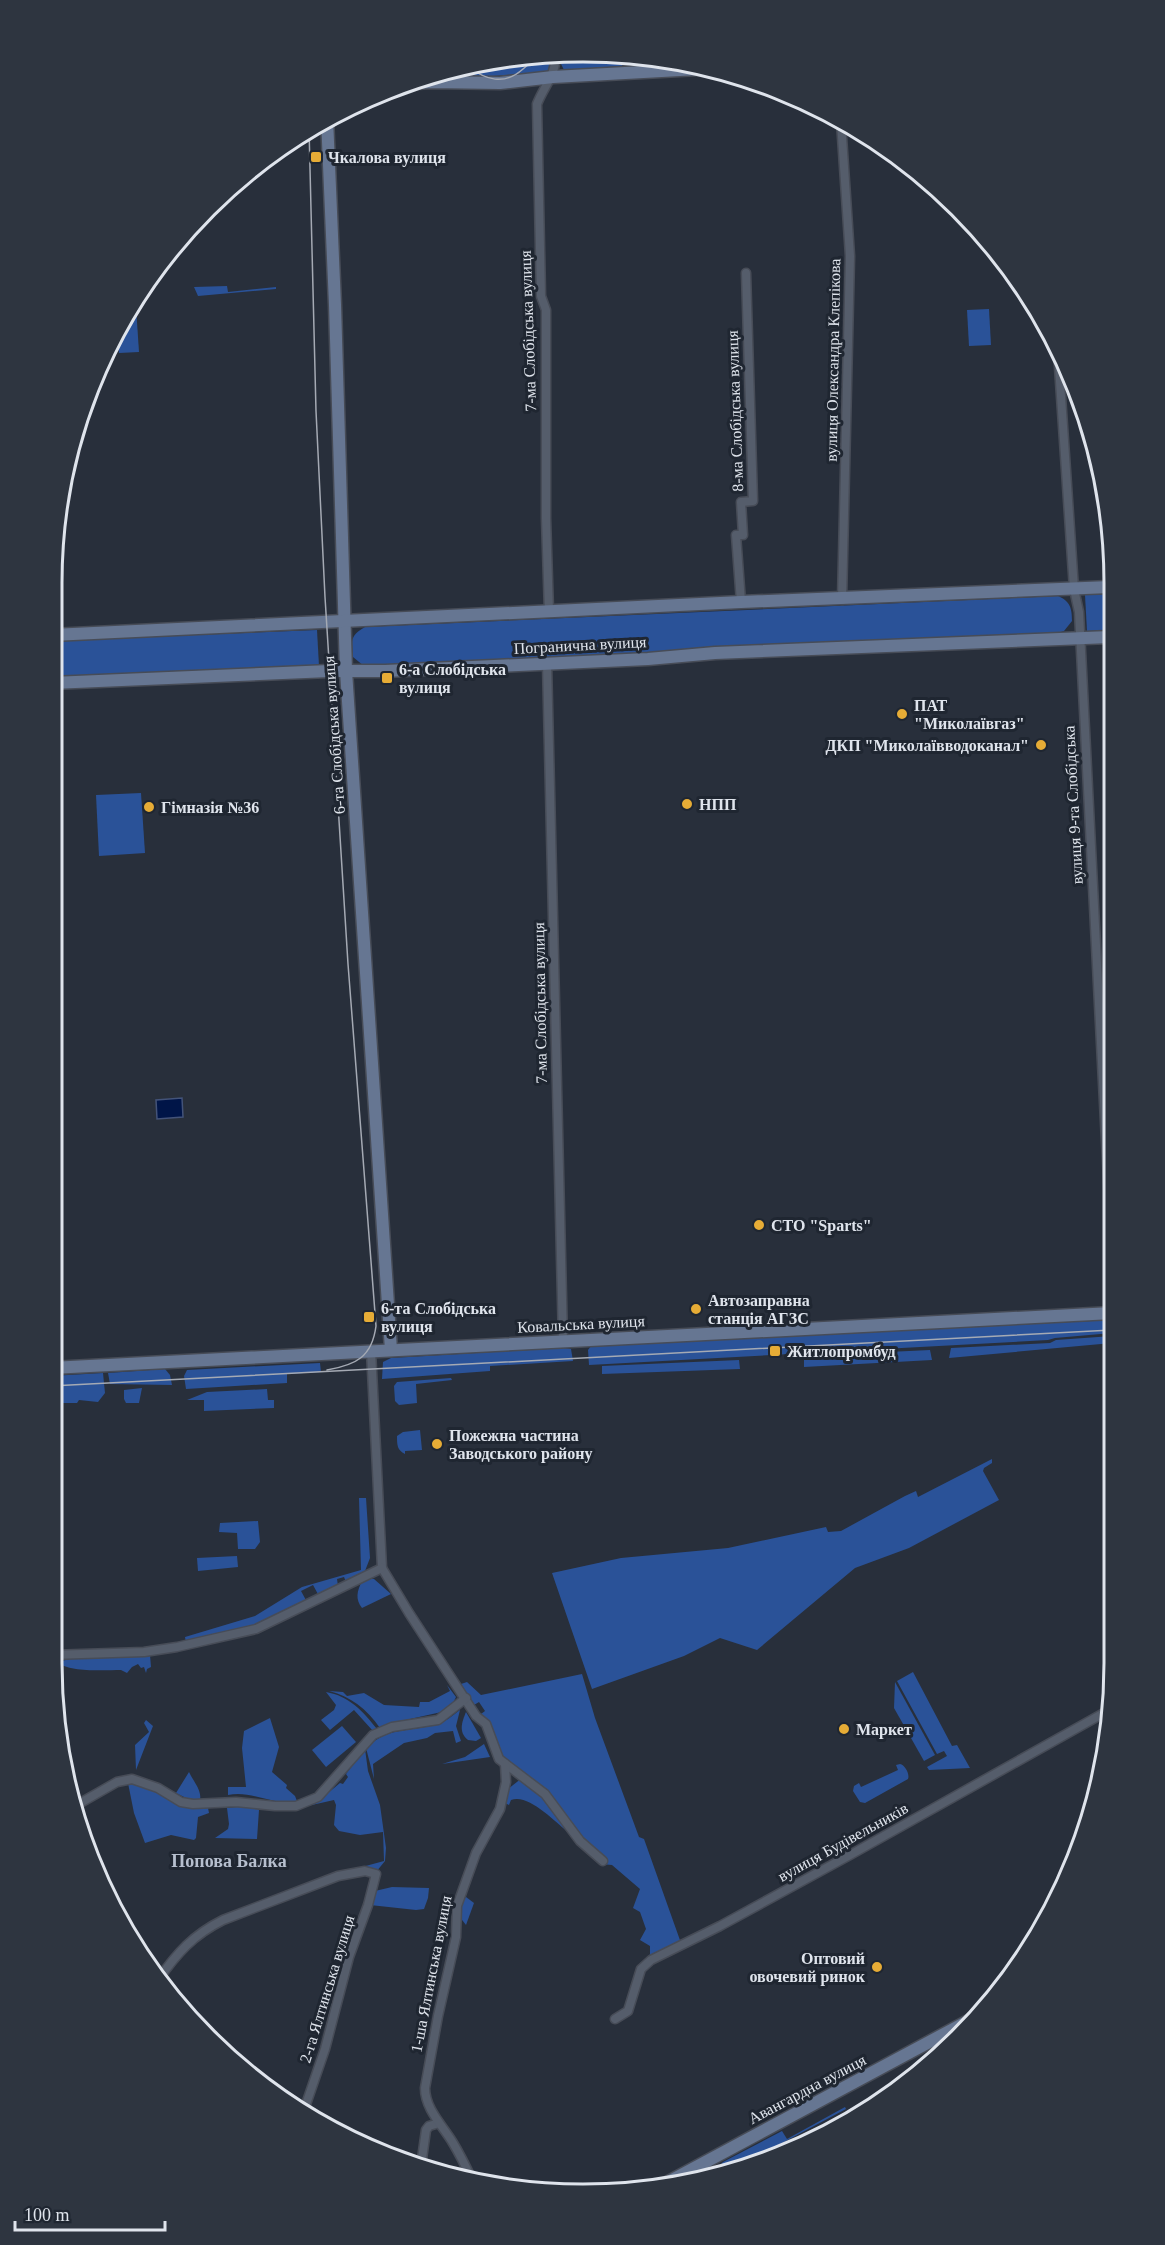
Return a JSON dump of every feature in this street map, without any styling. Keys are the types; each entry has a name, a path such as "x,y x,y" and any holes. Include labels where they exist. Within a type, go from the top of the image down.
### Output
{"street":[{"name":"7-ма Слобідська вулиця","path":"549,612 546,518 546,310 541,296 537,104 542,91 553,77 555,63"},
{"path":"438,82 500,83 553,77 675,70"},
{"name":"6-та Слобідська вулиця","path":"327,128 336,317 343,622 391,1350"},
{"name":"вулиця Олександра Клепікова","path":"842,130 850,256 842,600"},
{"name":"8-ма Слобідська вулиця","path":"741,602 736,535 743,535 741,502 753,501 746,273"},
{"name":"вулиця 9-та Слобідська","path":"1059,373 1074,589 1078,599 1104,1104"},
{"path":"62,635 1104,587"},
{"name":"Погранична вулиця","path":"62,683 648,659 715,653 1104,637"},
{"name":"7-ма Слобідська вулиця","path":"547,663 563,1341"},
{"name":"Ковальська вулиця","path":"62,1367 1104,1313"},
{"path":"371,1351 382,1568 477,1717 486,1724 499,1759 545,1794 580,1841 603,1861"},
{"path":"62,1655 137,1653 177,1647 256,1629 382,1568"},
{"path":"81,1803 117,1782 132,1779 158,1788 181,1802 207,1805 236,1802 296,1806 318,1797 373,1735 398,1726 438,1720 466,1698"},
{"name":"вулиця Будівельників","path":"615,2019 628,2011 641,1969 651,1960 820,1872 1100,1715"},
{"name":"1-ша Ялтинська вулиця","path":"468,2170 430,2107 424,2091 456,1937 456,1908 477,1852 500,1809 506,1782 505,1764"},
{"name":"2-га Ялтинська вулиця","path":"164,1973 191,1940 223,1920 328,1879 363,1871 376,1874 368,1905 348,1957 327,2042 306,2104"},
{"name":"Авангардна вулиця","path":"701,2169 952,2030"},
{"path":"422,2158 426,2130 429,2126 439,2122"}],"shaded area":[{"path":"549,63 550,72 452,79 514,66"},
{"path":"560,63 623,64 622,66 564,70"},
{"path":"227,286 228,292 276,287 276,289 198,296 194,287"},
{"path":"989,309 991,345 969,346 967,310"},
{"path":"136,313 139,352 119,353 118,346"},
{"path":"1104,593 1104,630 1087,631 1085,595"},
{"path":"1058,596 1070,606 1072,621 1064,631 1057,633 364,666 353,657 352,647 354,636 365,627"},
{"path":"317,630 319,666 62,678 62,641"},
{"path":"141,793 145,853 99,856 96,795"},
{"path":"182,1098 183,1117 157,1119 156,1100"},
{"path":"1104,1320 1104,1334 1048,1340 589,1365 588,1350 591,1346"},
{"path":"1104,1337 1104,1344 949,1358 951,1348 1050,1343 1056,1340"},
{"path":"571,1349 573,1361 490,1366 490,1371 382,1379 383,1362 391,1358"},
{"path":"930,1350 932,1360 804,1367 804,1356"},
{"path":"739,1360 740,1369 602,1374 602,1366"},
{"path":"320,1363 321,1372 287,1374 287,1383 186,1389 184,1376 187,1370"},
{"path":"165,1369 170,1375 172,1385 110,1384 108,1373"},
{"path":"103,1373 105,1393 98,1402 79,1400 77,1403 62,1403 62,1375"},
{"path":"451,1378 452,1380 416,1384 417,1403 399,1405 395,1401 394,1386 397,1382"},
{"path":"142,1388 139,1403 126,1403 124,1390"},
{"path":"267,1389 268,1400 274,1400 274,1408 204,1411 204,1400 187,1400 207,1392"},
{"path":"420,1430 422,1450 405,1451 405,1454 400,1451 397,1436 403,1432"},
{"path":"992,1459 992,1463 983,1471 999,1500 909,1548 855,1568 757,1650 720,1638 684,1656 592,1689 552,1573 621,1558 728,1548 826,1527 828,1532 841,1531 905,1496 916,1491 918,1497"},
{"path":"359,1498 366,1498 370,1558 365,1571 346,1582 344,1577 337,1579 338,1586 319,1596 313,1585 301,1591 307,1602 256,1627 186,1643 185,1637 255,1616 302,1587 361,1570"},
{"path":"258,1521 260,1542 255,1549 238,1549 237,1533 219,1532 220,1523"},
{"path":"237,1556 238,1567 198,1571 197,1558"},
{"path":"374,1579 391,1594 362,1608 358,1601 358,1592 362,1581"},
{"path":"169,1651 150,1655 151,1667 146,1673 144,1667 141,1668 138,1664 127,1673 121,1670 78,1669 62,1665 62,1661 81,1656"},
{"path":"913,1672 952,1746 957,1745 970,1768 929,1770 927,1767 947,1756 944,1751 937,1754 897,1681"},
{"path":"582,1674 595,1718 639,1837 644,1839 681,1943 647,1960 650,1946 640,1940 646,1929 640,1912 633,1908 640,1889 612,1865 601,1864 582,1849 559,1807 500,1757 489,1725 481,1714 485,1711 479,1702 474,1705 461,1684 467,1682 481,1695"},
{"path":"895,1682 935,1755 924,1761 894,1708"},
{"path":"447,1685 456,1697 446,1711 392,1723 380,1728 358,1704 329,1691 343,1692 347,1696 364,1693 384,1705 419,1707 420,1702 429,1702 450,1691"},
{"path":"326,1692 342,1697 355,1705 377,1729 373,1731 354,1710 330,1730 321,1720 334,1710 336,1705"},
{"path":"460,1710 456,1726 461,1741 456,1743 453,1731 435,1733 427,1738 404,1743 373,1764 374,1779 366,1748 384,1736 440,1723"},
{"path":"466,1712 481,1738 476,1741 468,1740 463,1734 462,1723"},
{"path":"270,1718 279,1747 272,1772 287,1785 286,1788 297,1801 276,1801 244,1794 228,1795 228,1787 246,1787 242,1748 244,1731"},
{"path":"146,1720 153,1726 136,1770 135,1745 149,1732 144,1723"},
{"path":"342,1726 356,1742 326,1767 312,1750"},
{"path":"484,1744 490,1757 442,1764 465,1757"},
{"path":"365,1749 368,1771 380,1805 386,1848 385,1861 376,1872 336,1874 384,1861 383,1832 360,1835 339,1831 334,1825 336,1805 334,1800 303,1807 316,1803 340,1783 343,1784 348,1777 346,1774"},
{"path":"900,1764 907,1770 908,1779 865,1803 860,1802 853,1791 854,1786 859,1783 861,1787 898,1770 896,1765"},
{"path":"189,1772 198,1789 200,1800 186,1798 176,1793"},
{"path":"522,1778 546,1798 567,1831 525,1800 511,1800 509,1805 505,1803 508,1789"},
{"path":"128,1783 156,1790 175,1804 208,1808 209,1813 198,1817 196,1838 194,1840 171,1835 145,1843 134,1813"},
{"path":"256,1807 259,1810 257,1839 215,1838 228,1829 227,1808"},
{"path":"392,1887 429,1888 424,1909 370,1905 375,1891"},
{"path":"466,1897 474,1903 466,1925 459,1916 460,1903"},
{"path":"845,2107 846,2109 776,2146 720,2165 782,2131 787,2139"}],"tram line":[{"path":"477,73 488,78 509,78 528,65"},
{"path":"309,139 316,411 325,597 348,964 376,1326 371,1345 361,1358 327,1370"},
{"path":"62,1385 1104,1330"}],"place":[{"name":"Чкалова вулиця","path":"316,157"},
{"name":"6-а Слобідська вулиця","path":"387,678"},
{"name":"ПАТ \"Миколаївгаз\"","path":"902,714"},
{"name":"ДКП \"Миколаївводоканал\"","path":"1041,745"},
{"name":"НПП","path":"687,804"},
{"name":"Гімназія №36","path":"149,807"},
{"name":"СТО \"Sparts\"","path":"759,1225"},
{"name":"Автозаправна станція АГЗС","path":"696,1309"},
{"name":"6-та Слобідська вулиця","path":"369,1317"},
{"name":"Житлопромбуд","path":"775,1351"},
{"name":"Пожежна частина Заводського району","path":"437,1444"},
{"name":"Маркет","path":"844,1729"},
{"name":"Оптовий овочевий ринок","path":"877,1967"}],"district":[{"name":"Попова Балка","path":"229,1861"}]}
